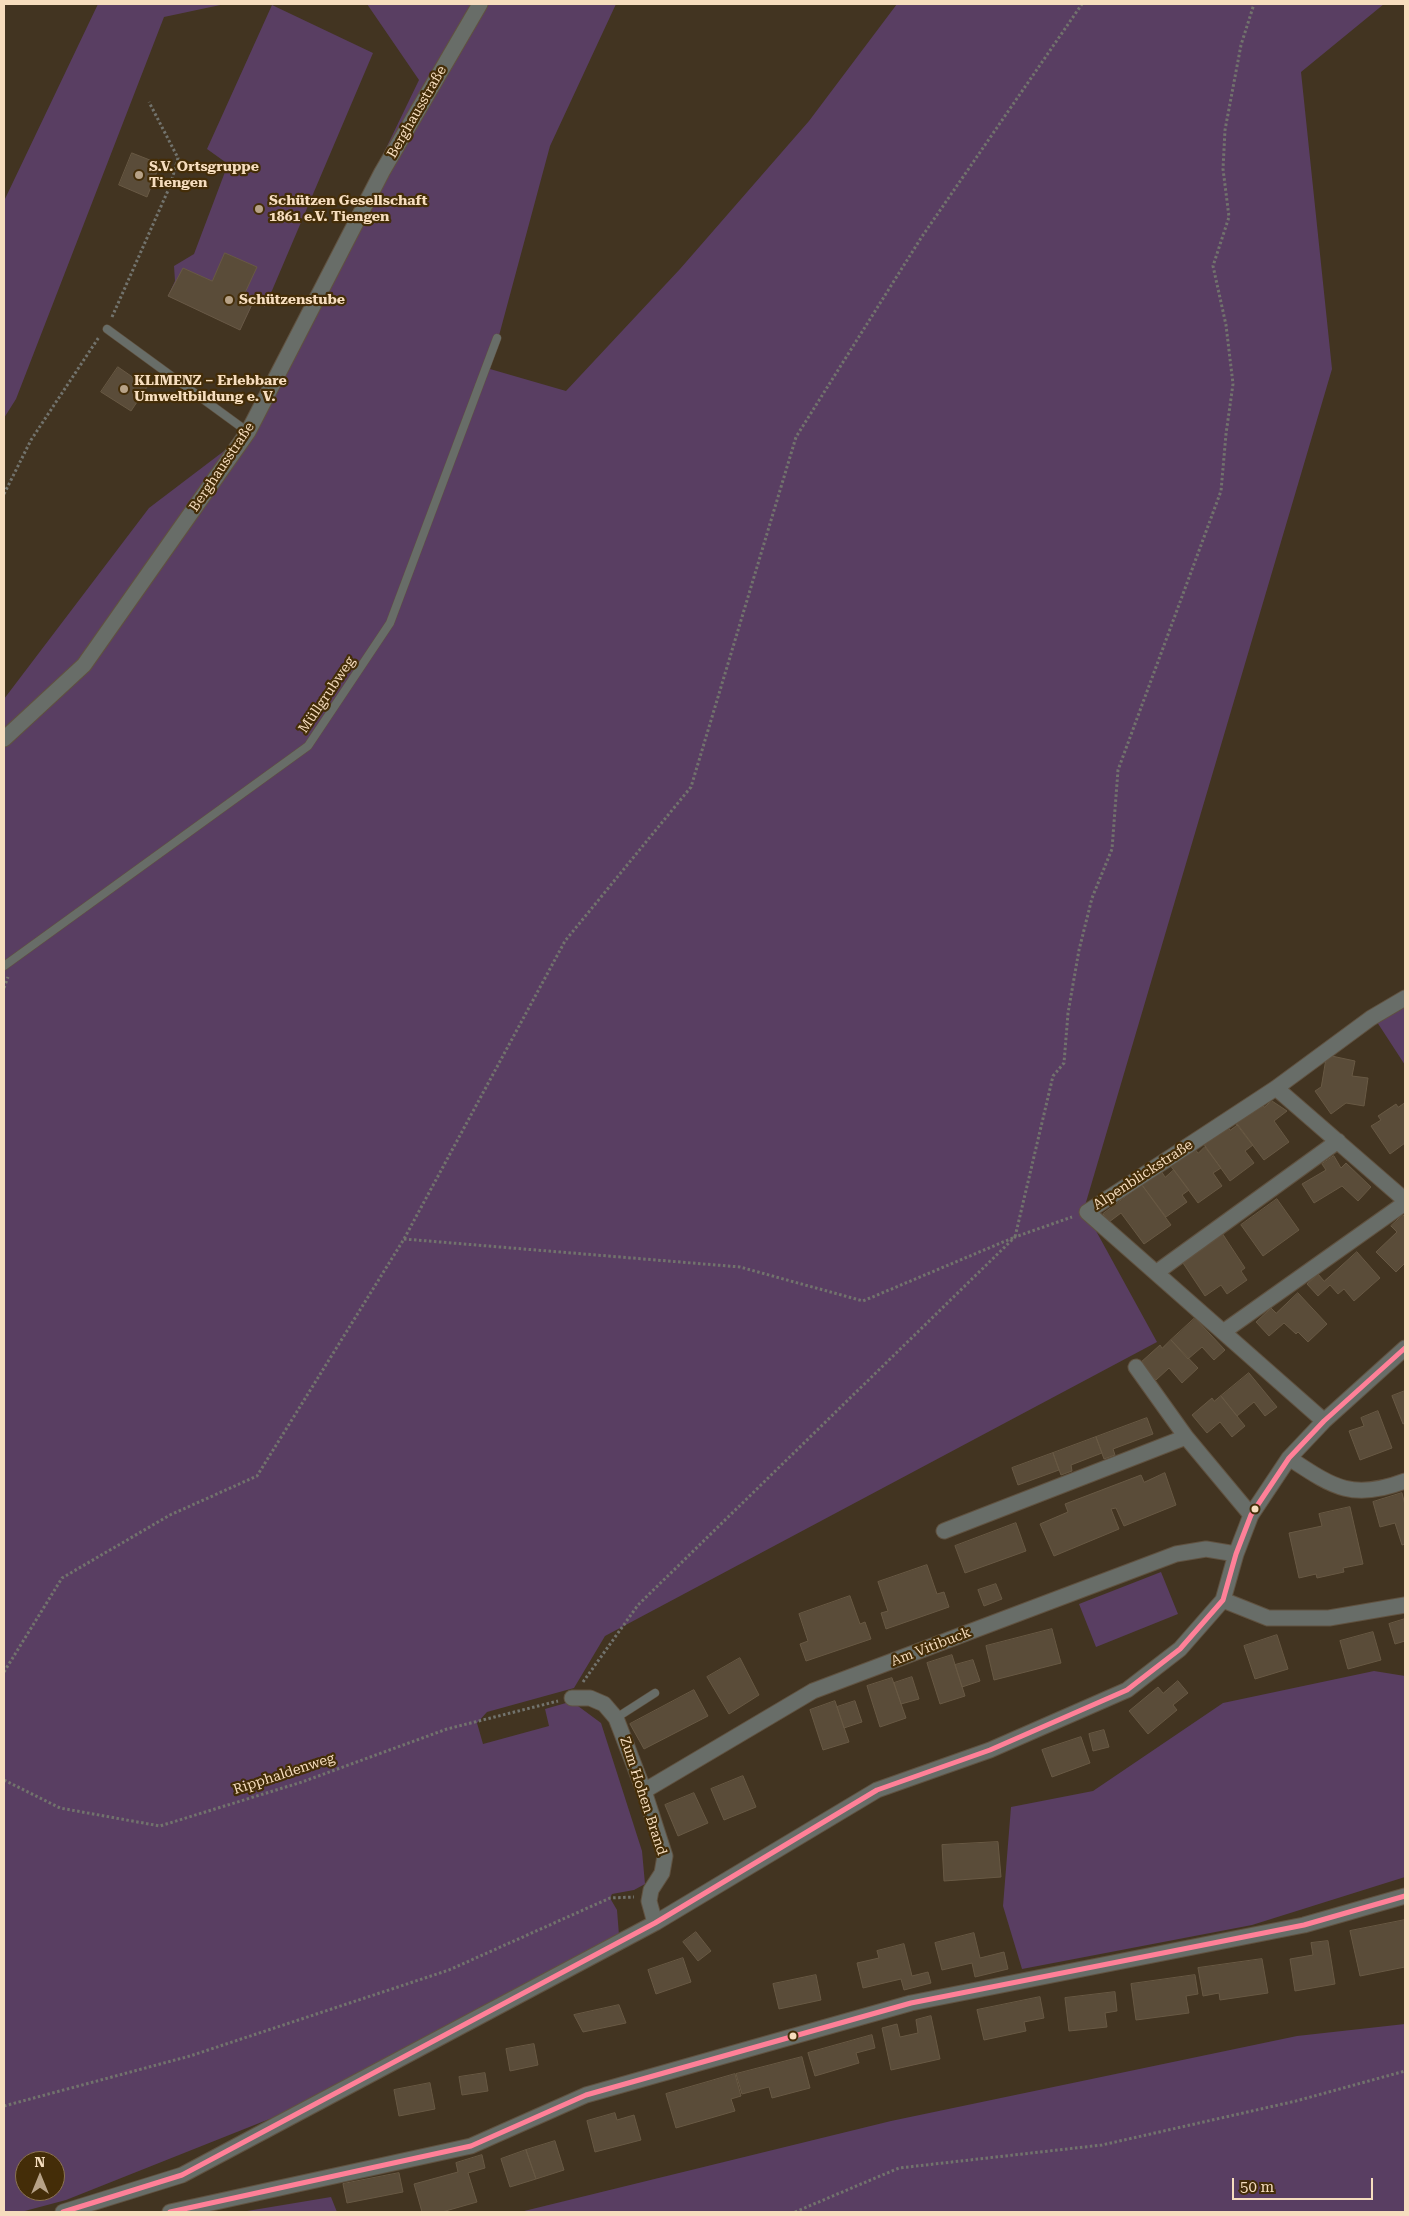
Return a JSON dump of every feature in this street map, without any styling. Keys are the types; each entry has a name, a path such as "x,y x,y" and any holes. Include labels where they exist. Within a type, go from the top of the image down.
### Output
{"street":[{"name":"Berghausstraße","path":"4,739 84,665 248,432 382,172 480,4"},
{"name":"Alpenblickstraße","path":"1324,1421 1087,1212 1276,1088 1371,1018 1405,998"},
{"path":"1223,1332 1405,1202 1276,1088"},
{"path":"1157,1272 1338,1141"},
{"path":"63,2212 88,2206 182,2175 655,1923 877,1790 990,1750 1127,1690 1180,1649 1223,1600 1236,1554 1252,1514 1289,1458 1324,1421 1405,1348"},
{"path":"1136,1367 1186,1437 1252,1514"},
{"path":"944,1530 1186,1437"},
{"path":"1289,1458 1328,1484 1360,1492 1405,1481"},
{"name":"Am Vitibuck","path":"644,1791 813,1691 1176,1554 1206,1549 1236,1554"},
{"path":"1223,1600 1268,1618 1329,1618 1405,1605"},
{"name":"Zum Hohen Brand","path":"572,1698 590,1698 604,1704 616,1718 644,1791 665,1856 662,1873 651,1890 649,1901"},
{"path":"170,2212 471,2146 586,2094 911,2003 1304,1925 1405,1896"},
{"path":"649,1901 655,1923"},
{"path":"88,2206 104,2212"}],"lane":[{"path":"107,329 248,432"},
{"name":"Müllgrubweg","path":"4,966 308,746 390,623 497,338"},
{"path":"616,1718 655,1693"}],"path":[{"path":"4,1672 62,1578 170,1514 257,1476 404,1239 565,941 691,787 796,437 921,238 1082,4"},
{"path":"572,1698 638,1605 1015,1237 1053,1076 1064,1063 1068,1013 1079,950 1092,898 1112,849 1118,770 1221,491 1233,384 1226,325 1213,266 1229,217 1223,169 1225,130 1241,45 1254,4"},
{"path":"4,494 31,440 94,343 107,329 166,195 178,158 149,102"},
{"path":"404,1239 740,1267 863,1301 1015,1237 1087,1212"},
{"name":"Ripphaldenweg","path":"4,1780 60,1808 160,1826 302,1782 447,1728 572,1698"},
{"path":"4,2106 190,2056 449,1970 610,1898 629,1896 649,1901"},
{"path":"795,2212 898,2168 1102,2145 1296,2100 1405,2071"}],"shaded area":[{"path":"98,4 225,4 164,17 16,399 4,418 4,201"},
{"path":"367,4 616,4 550,146 490,369 566,391 680,269 809,121 897,4 1384,4 1301,72 1332,369 1084,1209 1157,1342 605,1636 574,1688 487,1712 477,1723 483,1744 549,1726 545,1709 566,1703 578,1706 601,1723 642,1851 645,1884 634,1890 612,1894 610,1898 617,1910 619,1935 277,2116 66,2200 65,2151 15,2151 15,2201 62,2201 21,2212 4,2212 4,699 149,508 249,432 419,80"},
{"name":"Schützen Gesellschaft 1861 e.V. Tiengen","path":"272,5 373,53 265,307 254,301 240,330 168,296 175,281 174,266 194,254 228,164 207,149"},
{"path":"1405,1004 1405,1065 1377,1022"},
{"path":"1161,1572 1178,1614 1096,1647 1079,1604"},
{"path":"1374,1671 1405,1676 1405,1877 1252,1925 1022,1969 1003,1906 1011,1807 1093,1791 1223,1703"},
{"path":"1405,2024 1405,2212 520,2212 891,2121 1297,2036"},
{"path":"331,2197 337,2212 241,2212"}],"building":[{"name":"S.V. Ortsgruppe Tiengen","path":"132,153 160,164 147,197 119,185"},
{"path":"225,253 257,267 244,295 254,300 240,330 168,296 183,268 212,281"},
{"name":"KLIMENZ – Erlebbare Umweltbildung e. V.","path":"118,367 147,387 131,411 101,392"},
{"path":"1327,1055 1355,1061 1352,1076 1368,1078 1364,1106 1346,1103 1331,1114 1315,1091 1321,1087"},
{"path":"1272,1101 1287,1111 1274,1121 1289,1142 1264,1160 1234,1121 1262,1104 1264,1107"},
{"path":"1405,1103 1405,1143 1390,1154 1371,1126 1381,1120 1378,1116 1396,1104 1398,1107"},
{"path":"1238,1125 1253,1145 1245,1151 1254,1163 1230,1181 1203,1143 1227,1126 1230,1130"},
{"path":"1205,1147 1221,1168 1213,1173 1222,1186 1198,1203 1170,1165 1194,1148 1198,1153"},
{"path":"1334,1156 1341,1168 1346,1163 1371,1187 1358,1201 1342,1186 1314,1203 1302,1184 1326,1170 1322,1164"},
{"path":"1174,1170 1189,1190 1182,1195 1187,1202 1166,1217 1142,1185 1161,1171 1165,1177"},
{"path":"1142,1185 1171,1225 1144,1244 1121,1213 1109,1222 1103,1214"},
{"path":"1277,1199 1299,1230 1263,1256 1241,1225"},
{"path":"1403,1215 1405,1217 1405,1263 1396,1272 1376,1252 1397,1232 1391,1226"},
{"path":"1222,1233 1245,1268 1241,1271 1247,1280 1227,1294 1221,1285 1205,1296 1181,1260"},
{"path":"1357,1252 1380,1278 1354,1301 1344,1289 1338,1294 1330,1285 1318,1296 1307,1284 1318,1274 1324,1281"},
{"path":"1298,1293 1327,1324 1308,1342 1298,1332 1296,1334 1284,1323 1269,1336 1256,1322 1271,1308 1276,1313"},
{"path":"1195,1318 1225,1350 1214,1360 1202,1347 1188,1359 1171,1340"},
{"path":"1171,1340 1198,1368 1182,1383 1169,1368 1156,1380 1140,1363 1160,1345 1162,1348"},
{"path":"1249,1373 1277,1407 1265,1416 1254,1402 1237,1416 1221,1396"},
{"path":"1405,1391 1405,1423 1403,1424 1392,1396"},
{"path":"1221,1396 1245,1426 1232,1437 1220,1422 1207,1433 1192,1415 1212,1398 1214,1401"},
{"path":"1378,1411 1392,1448 1360,1460 1349,1431 1364,1426 1361,1418"},
{"path":"1147,1418 1153,1434 1113,1449 1115,1455 1104,1459 1096,1437"},
{"path":"1096,1437 1102,1453 1071,1465 1072,1471 1061,1475 1053,1453"},
{"path":"1053,1453 1059,1470 1018,1485 1012,1468"},
{"path":"1165,1473 1176,1505 1124,1526 1116,1508 1111,1509 1119,1529 1054,1556 1040,1524 1068,1512 1065,1504 1141,1475 1144,1482"},
{"path":"1402,1493 1405,1505 1405,1544 1402,1545 1395,1523 1380,1527 1373,1502"},
{"path":"1350,1507 1363,1564 1343,1568 1344,1572 1317,1578 1316,1574 1299,1578 1289,1533 1322,1526 1319,1514"},
{"path":"1016,1523 1026,1551 965,1573 955,1546"},
{"path":"927,1565 937,1594 944,1592 949,1607 886,1629 881,1613 888,1611 878,1582"},
{"path":"996,1584 1002,1599 984,1606 978,1590"},
{"path":"850,1596 860,1624 865,1622 871,1639 806,1661 800,1644 808,1641 799,1614"},
{"path":"1405,1619 1405,1641 1395,1644 1389,1624"},
{"path":"1052,1629 1061,1663 994,1680 986,1646"},
{"path":"1373,1632 1381,1660 1348,1669 1340,1641"},
{"path":"1277,1635 1288,1669 1255,1679 1244,1646"},
{"path":"952,1655 965,1696 940,1704 927,1663"},
{"path":"740,1658 759,1695 729,1714 707,1677"},
{"path":"973,1660 980,1681 962,1687 955,1665"},
{"path":"912,1677 919,1699 901,1704 894,1683"},
{"path":"892,1678 906,1718 880,1727 867,1686"},
{"path":"1178,1681 1188,1693 1173,1705 1177,1710 1148,1734 1129,1711 1158,1687 1163,1693"},
{"path":"694,1690 708,1716 644,1749 630,1724"},
{"path":"835,1701 849,1742 823,1750 810,1710"},
{"path":"855,1701 862,1722 844,1728 837,1707"},
{"path":"1104,1730 1109,1747 1093,1751 1089,1734"},
{"path":"1081,1737 1090,1763 1052,1777 1042,1750"},
{"path":"743,1776 756,1807 724,1820 711,1789"},
{"path":"694,1793 708,1823 678,1836 665,1805"},
{"path":"998,1842 1001,1877 944,1881 942,1845"},
{"path":"1405,1920 1405,1967 1360,1976 1350,1931"},
{"path":"696,1932 711,1951 698,1961 683,1942"},
{"path":"974,1933 980,1958 1004,1952 1008,1969 975,1977 972,1963 942,1970 935,1943"},
{"path":"1328,1941 1335,1984 1295,1991 1290,1959 1313,1955 1311,1943"},
{"path":"904,1944 912,1976 928,1972 931,1983 904,1990 901,1979 863,1988 857,1963 879,1958 877,1951"},
{"path":"683,1958 691,1982 656,1994 648,1970"},
{"path":"1262,1959 1268,1993 1220,2000 1219,1993 1203,1996 1198,1968"},
{"path":"816,1975 821,2000 779,2009 773,1984"},
{"path":"1195,1975 1198,1994 1186,1996 1189,2013 1136,2020 1131,1984"},
{"path":"1115,1992 1117,2011 1105,2013 1107,2027 1069,2031 1065,1998"},
{"path":"1040,1997 1044,2018 1024,2022 1026,2031 984,2040 977,2010"},
{"path":"619,2005 626,2023 583,2032 574,2015"},
{"path":"931,2016 940,2059 891,2070 882,2028 897,2024 900,2037 918,2033 916,2020"},
{"path":"872,2035 875,2048 856,2053 859,2063 815,2076 808,2053"},
{"path":"534,2044 538,2065 510,2071 506,2049"},
{"path":"802,2057 810,2088 772,2098 769,2087 742,2094 736,2074"},
{"path":"485,2073 488,2091 462,2095 459,2077"},
{"path":"735,2074 741,2096 731,2099 735,2111 676,2128 666,2094"},
{"path":"430,2083 435,2109 399,2116 394,2090"},
{"path":"615,2113 617,2120 634,2115 641,2140 595,2152 587,2121"},
{"path":"555,2141 564,2170 536,2179 526,2150"},
{"path":"526,2150 536,2179 510,2187 501,2159"},
{"path":"482,2155 485,2168 468,2173 477,2202 442,2212 422,2212 414,2184 458,2172 456,2163"},
{"path":"399,2173 403,2192 347,2203 343,2184"}],"transit line":[{"path":"63,2212 182,2175 655,1923 877,1790 990,1750 1127,1690 1180,1649 1223,1600 1236,1554 1251,1515 1289,1458 1324,1421 1405,1348"},
{"path":"170,2212 471,2146 586,2095 911,2003 1304,1925 1405,1896"}],"place":[{"name":"S.V. Ortsgruppe Tiengen","path":"139,175"},
{"name":"Schützen Gesellschaft 1861 e.V. Tiengen","path":"259,209"},
{"name":"Schützenstube","path":"229,300"},
{"name":"KLIMENZ – Erlebbare Umweltbildung e. V.","path":"124,389"}]}
